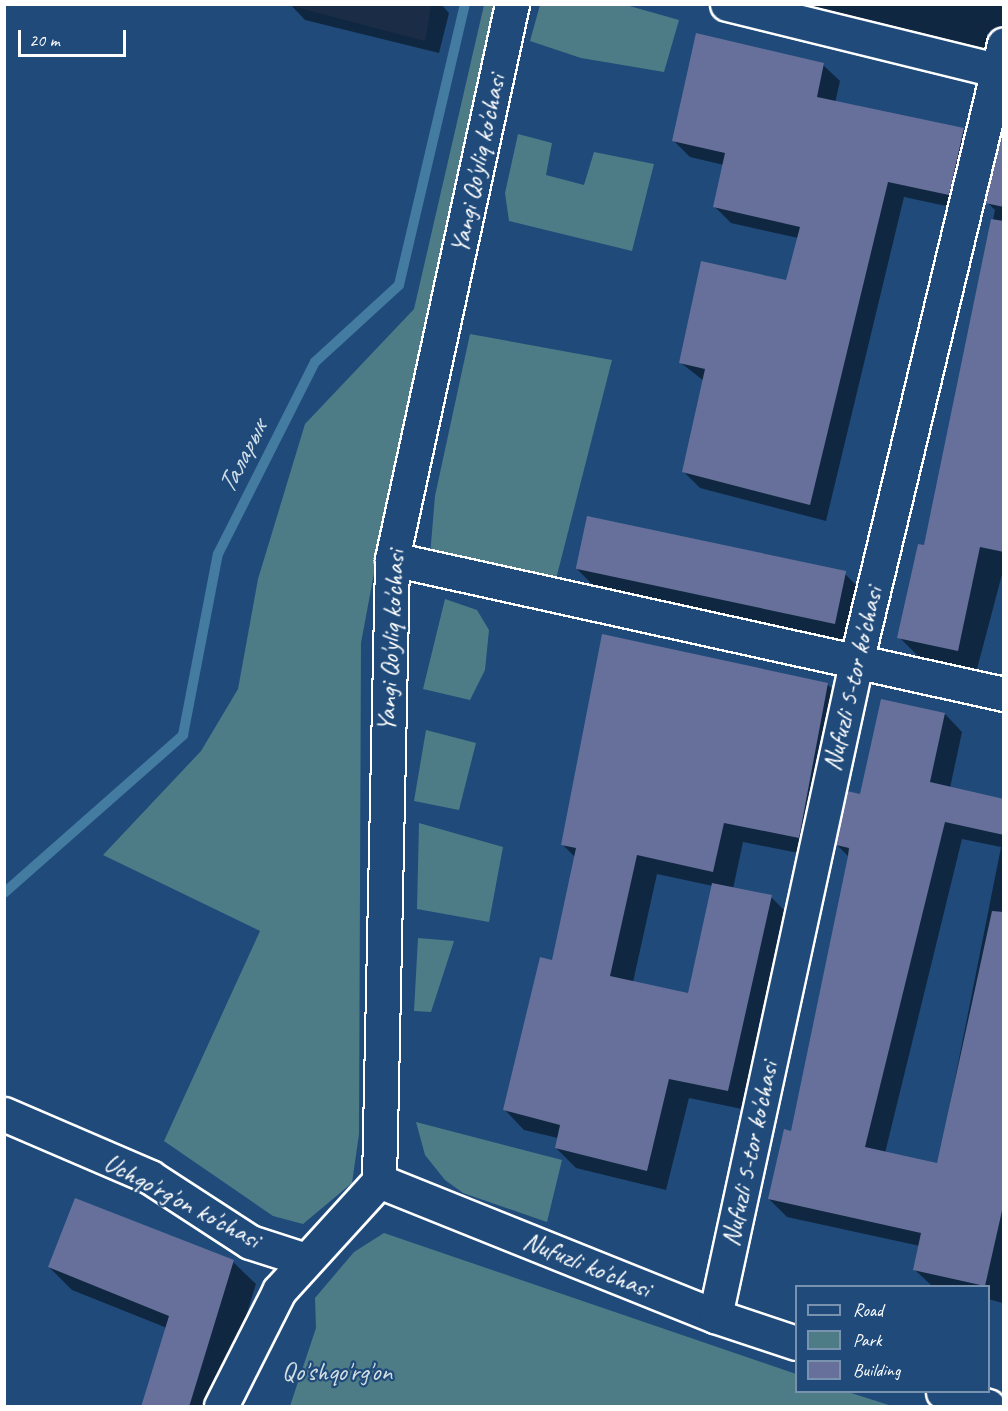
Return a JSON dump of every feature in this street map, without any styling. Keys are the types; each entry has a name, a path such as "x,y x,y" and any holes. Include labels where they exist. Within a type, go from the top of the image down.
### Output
{"street":[{"name":"Yangi Qo'yliq ko'chasi","path":"379,1181 392,559 512,4"},
{"path":"727,4 1002,62"},
{"name":"Nufuzli 5-tor ko'chasi","path":"715,1316 856,658 1002,62"},
{"path":"392,559 856,658 1004,694"},
{"name":"Uchqo'rg'on ko'chasi","path":"4,1114 150,1178 250,1242 303,1259"},
{"path":"221,1407 257,1327 303,1259 379,1181"},
{"name":"Nufuzli ko'chasi","path":"379,1181 715,1316 795,1343"},
{"path":"946,1393 988,1407"}],"shaded area":[{"path":"288,5 431,5 425,41"}],"green space":[{"path":"484,5 497,5 391,482 361,643 359,1134 352,1183 303,1224 273,1216 164,1141 260,931 103,855 201,751 238,689 258,579 305,424 414,309"},
{"path":"540,5 626,5 679,20 664,72 581,58 530,41"},
{"path":"518,134 552,143 546,175 584,185 594,152 654,164 632,251 509,221 505,193"},
{"path":"470,334 612,360 555,583 430,556 435,496"},
{"path":"445,599 477,610 489,630 485,670 470,700 423,689"},
{"path":"426,730 476,743 459,810 414,801"},
{"path":"419,823 503,847 489,922 417,909"},
{"path":"418,938 454,941 431,1012 414,1011"},
{"path":"416,1122 562,1160 547,1222 463,1193 445,1180 425,1155"},
{"name":"Qo'shqo'rg'on","path":"384,1233 795,1374 795,1393 851,1393 892,1406 290,1406 316,1328 315,1298 354,1252"}],"building":[{"path":"696,33 824,63 817,97 964,128 949,195 888,182 810,505 682,472 705,369 679,363 701,261 786,280 800,227 713,207 725,153 672,141"},
{"path":"1001,136 1004,137 1004,207 985,203"},
{"path":"991,219 1004,221 1004,552 980,547 958,651 897,638 918,544 924,545"},
{"path":"587,516 846,571 835,624 576,569"},
{"path":"602,634 828,683 799,838 724,823 713,872 637,855 610,976 688,993 712,883 772,895 728,1091 669,1079 647,1171 555,1148 560,1125 503,1110 540,957 552,960 576,848 561,845"},
{"path":"881,699 945,713 930,782 1004,799 1004,835 945,822 865,1147 937,1163 992,911 1004,912 1004,1202 985,1285 913,1270 921,1233 768,1199 784,1129 791,1131 848,856 849,848 836,845 847,791 860,794"},
{"path":"75,1198 234,1260 189,1407 141,1407 169,1316 48,1267"}],"waterway":[{"name":"Таларык","path":"4,893 183,735 218,554 315,362 399,285 465,4"}]}
